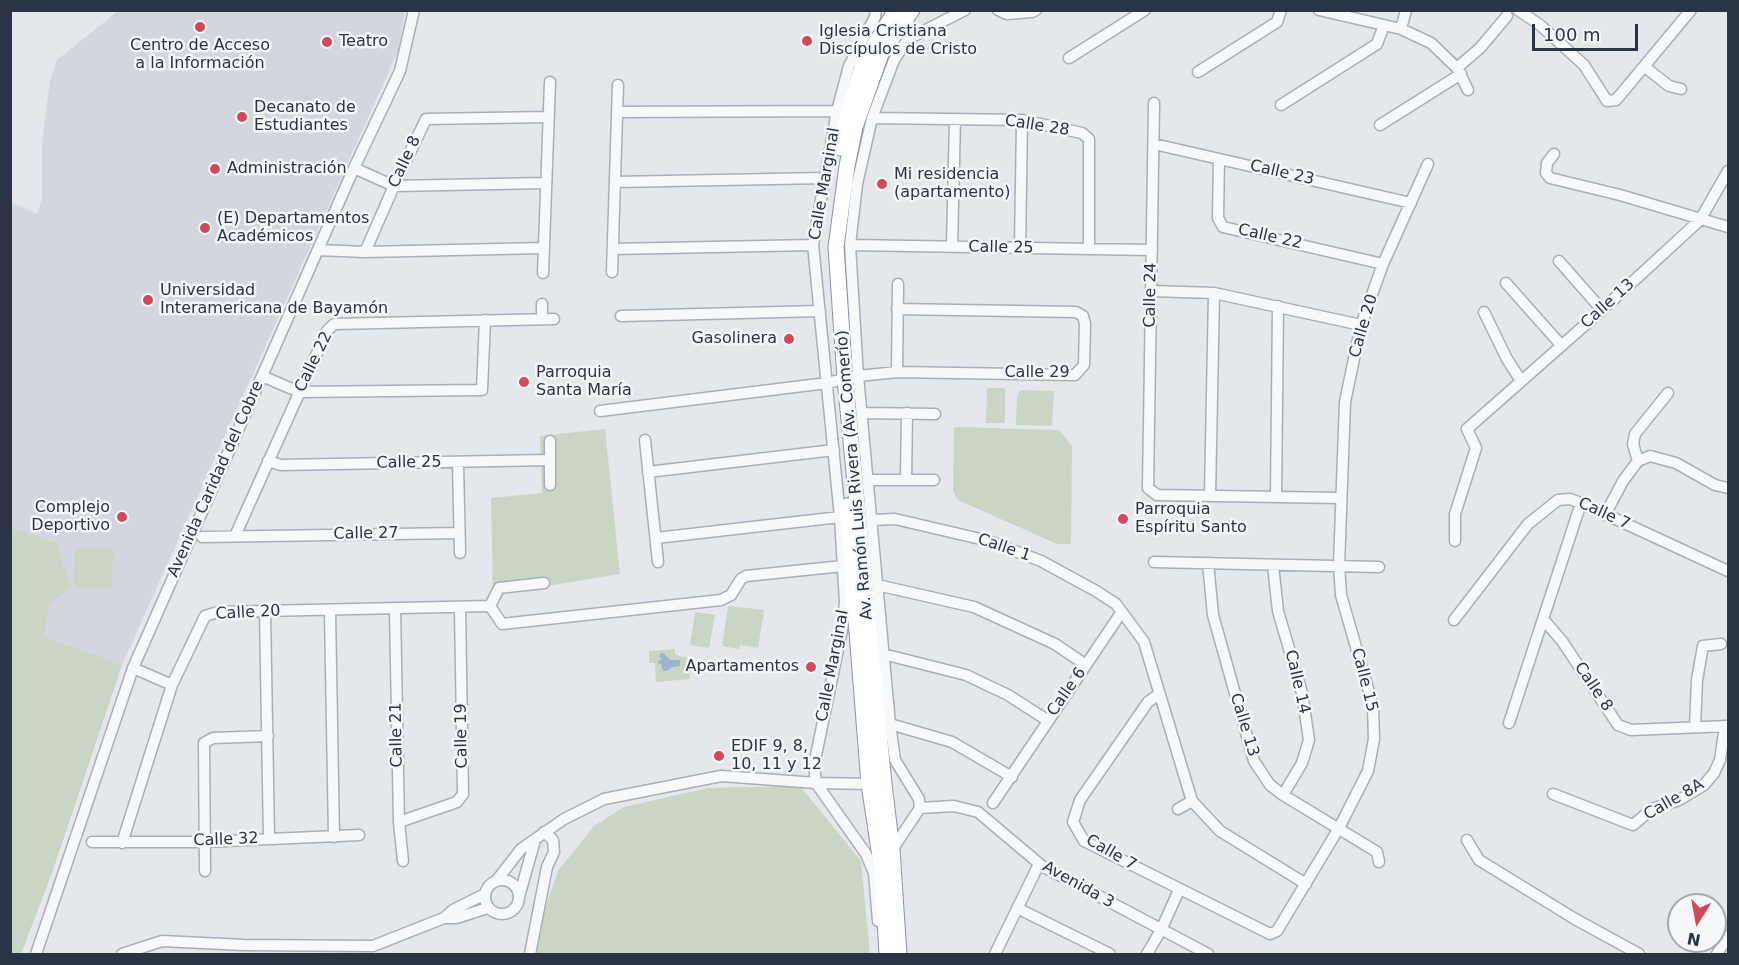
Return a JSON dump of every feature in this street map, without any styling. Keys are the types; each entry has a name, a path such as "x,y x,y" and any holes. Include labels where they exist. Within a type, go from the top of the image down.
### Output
{"highway":[{"name":"Av. Ramón Luis Rivera (Av. Comerío)","path":"887,954 877,784 827,248 844,127 863,64 896,10"},
{"name":"Av. Ramón Luis Rivera (Av. Comerío)","path":"841,380 836,247 847,166 855,127 881,54 912,10"},
{"name":"Av. Ramón Luis Rivera (Av. Comerío)","path":"877,784 892,850 900,954"}],"street":[{"name":"Avenida Caridad del Cobre","path":"36,954 133,668 354,168 400,71 414,10"},
{"name":"Calle Marginal","path":"876,10 875,17 849,66 837,111 813,245 820,311 841,380 862,413 883,654 895,760 919,799 920,808"},
{"name":"Calle Marginal","path":"816,783 814,765 818,739 842,630 845,603 834,450 857,184 872,118 894,60 908,39 965,10"},
{"path":"998,10 1007,14 1036,10"},
{"path":"1069,58 1145,10"},
{"path":"1198,72 1277,22 1281,10"},
{"path":"1319,10 1401,29 1431,43 1459,71 1468,90"},
{"path":"1401,29 1406,10"},
{"path":"1518,10 1540,25 1584,65 1607,100 1616,100 1691,10"},
{"path":"1380,124 1459,71 1507,16"},
{"path":"1281,105 1377,44 1384,25"},
{"path":"1645,67 1669,86 1681,90"},
{"path":"543,273 550,82"},
{"path":"612,272 618,85"},
{"name":"Calle 24","path":"1154,103 1148,488 1157,495 1210,496"},
{"path":"618,112 837,111"},
{"name":"Calle 8","path":"365,252 426,119 548,117"},
{"name":"Calle 28","path":"872,118 1022,120 1082,133 1089,139 1089,249"},
{"path":"952,247 955,119"},
{"path":"1020,248 1022,120"},
{"name":"Calle 23","path":"1154,144 1411,203"},
{"path":"1554,154 1547,163 1546,172 1550,178 1620,195 1728,227"},
{"name":"Calle 22","path":"1219,159 1218,219 1223,227 1383,264"},
{"name":"Calle 20","path":"1340,498 1346,402 1361,325 1383,264 1428,164"},
{"path":"354,168 394,186 545,183"},
{"name":"Calle 13","path":"1455,542 1455,514 1476,448 1467,429 1700,220 1728,171"},
{"path":"615,182 824,178"},
{"path":"613,249 813,245"},
{"name":"Calle 25","path":"850,245 1152,250"},
{"path":"318,250 365,252 543,248"},
{"path":"1558,261 1602,310"},
{"path":"1506,283 1561,345"},
{"path":"897,372 898,284"},
{"path":"1151,291 1214,293 1361,325"},
{"path":"1214,293 1210,496 1340,498"},
{"name":"Calle 22","path":"235,536 327,331 334,324 548,319 542,303"},
{"path":"1276,497 1278,306"},
{"name":"Calle 29","path":"600,411 897,372 1075,375 1084,365 1085,324 1083,316 1077,312 897,309"},
{"path":"627,316 820,311"},
{"path":"1484,312 1507,359 1521,381"},
{"path":"261,376 299,392 482,390 485,320"},
{"path":"1638,461 1633,444 1635,434 1668,393"},
{"path":"862,413 935,414"},
{"path":"906,480 907,413"},
{"path":"645,440 658,562"},
{"path":"550,441 550,485"},
{"path":"648,472 834,450"},
{"path":"1605,515 1620,484 1638,461 1650,456 1676,463 1715,485 1728,488"},
{"name":"Calle 25","path":"268,461 281,465 549,460"},
{"path":"458,462 460,553"},
{"path":"868,480 934,480"},
{"name":"Calle 15","path":"1288,913 1339,828 1368,771 1374,739 1372,706 1341,595 1340,498"},
{"name":"Calle 7","path":"1454,620 1528,524 1558,500 1570,499 1581,503 1728,570"},
{"path":"1509,723 1581,503"},
{"path":"656,538 840,517"},
{"name":"Calle 1","path":"872,520 895,519 989,541 1041,561 1096,591 1116,604 1120,613"},
{"name":"Calle 27","path":"202,537 459,532"},
{"path":"1154,562 1379,567"},
{"name":"Calle 13","path":"1208,563 1212,615 1254,762 1270,785 1377,852 1379,862"},
{"name":"Calle 14","path":"1274,565 1278,611 1302,693 1309,740 1302,764 1283,795"},
{"path":"544,583 498,588 490,606 502,624 690,604 725,598 731,595 741,579 752,574 843,566"},
{"path":"877,585 974,607 1055,644 1086,665"},
{"name":"Calle 20","path":"122,843 172,685 205,616 218,612 490,606"},
{"name":"Calle 19","path":"399,822 457,802 463,794 460,608"},
{"name":"Calle 21","path":"395,609 399,822 403,861"},
{"path":"265,611 269,838"},
{"path":"330,611 334,837"},
{"path":"1120,613 1144,642 1192,801 1220,831 1306,884"},
{"name":"Calle 6","path":"993,803 1120,613"},
{"name":"Calle 8","path":"1543,619 1562,641 1618,725 1631,729 1727,726"},
{"path":"1695,727 1697,680 1703,646 1721,644"},
{"path":"883,654 966,675 1008,695 1047,720"},
{"path":"133,668 172,685"},
{"name":"Calle 7","path":"1159,694 1148,702 1080,800 1073,822 1084,841 1270,934 1277,930 1288,913"},
{"path":"890,724 952,742 1012,777"},
{"name":"Calle 8A","path":"1552,794 1633,825 1652,809 1679,800 1704,785 1714,773 1720,760 1727,726"},
{"path":"205,871 204,743 213,738 268,736"},
{"path":"488,909 485,894 490,884 497,880 521,849 564,819 604,799 722,776 816,783 877,784"},
{"path":"816,783 866,854 874,873 881,954"},
{"path":"1178,809 1192,801"},
{"name":"Avenida 3","path":"920,808 954,806 978,812 1039,864 1208,954"},
{"path":"892,850 920,808"},
{"path":"530,954 548,867 554,852 553,840 544,832"},
{"name":"Calle 32","path":"92,842 204,842 359,835"},
{"path":"444,918 456,918 488,909 501,915 514,910 535,840"},
{"path":"1467,840 1479,860 1575,919 1639,954"},
{"path":"995,954 1039,864"},
{"path":"497,880 514,884 519,897"},
{"path":"1147,954 1179,890"},
{"path":"122,954 162,941 374,950 444,918 453,910 485,894"},
{"path":"1017,908 1110,954"},
{"path":"1717,954 1728,936"}],"shaded area":[{"name":"Universidad Interamericana de Bayamón","path":"118,11 405,11 399,49 122,665 44,636 50,603 11,525 11,202 37,214 42,199 42,144 50,81 57,60"}],"green space":[{"path":"987,388 1005,388 1005,423 986,423"},
{"path":"1020,390 1054,391 1052,426 1016,425 1017,397"},
{"path":"954,427 1059,430 1072,446 1071,544 1057,544 958,500 953,491"},
{"path":"605,429 620,574 493,595 491,498 542,493 540,436"},
{"path":"11,525 12,528 56,543 70,588 50,603 44,636 122,665 52,873 21,954 10,954"},
{"path":"75,548 113,549 112,588 74,587"},
{"path":"728,606 764,610 758,648 740,645 739,649 722,646"},
{"path":"695,612 715,615 709,648 690,645"},
{"path":"675,649 675,654 685,656 689,661 690,679 656,682 655,663 649,663 649,651"},
{"path":"800,786 861,861 870,954 535,954 541,920 558,871 594,826 624,807 708,788"}],"water":[{"path":"664,653 670,660 680,660 680,666 663,671 661,664 658,663 662,660 659,656"}],"place":[{"name":"Centro de Acceso a la Información","path":"200,27"},
{"name":"Iglesia Cristiana Discípulos de Cristo","path":"807,41"},
{"name":"Teatro","path":"327,42"},
{"name":"Decanato de Estudiantes","path":"242,117"},
{"name":"Administración","path":"215,169"},
{"name":"Mi residencia (apartamento)","path":"882,184"},
{"name":"(E) Departamentos Académicos","path":"205,228"},
{"name":"Universidad Interamericana de Bayamón","path":"148,300"},
{"name":"Gasolinera","path":"789,339"},
{"name":"Parroquia Santa María","path":"524,382"},
{"name":"Complejo Deportivo","path":"122,517"},
{"name":"Parroquia Espíritu Santo","path":"1123,519"},
{"name":"Apartamentos","path":"811,667"},
{"name":"EDIF 9, 8, 10, 11 y 12","path":"719,756"}]}
